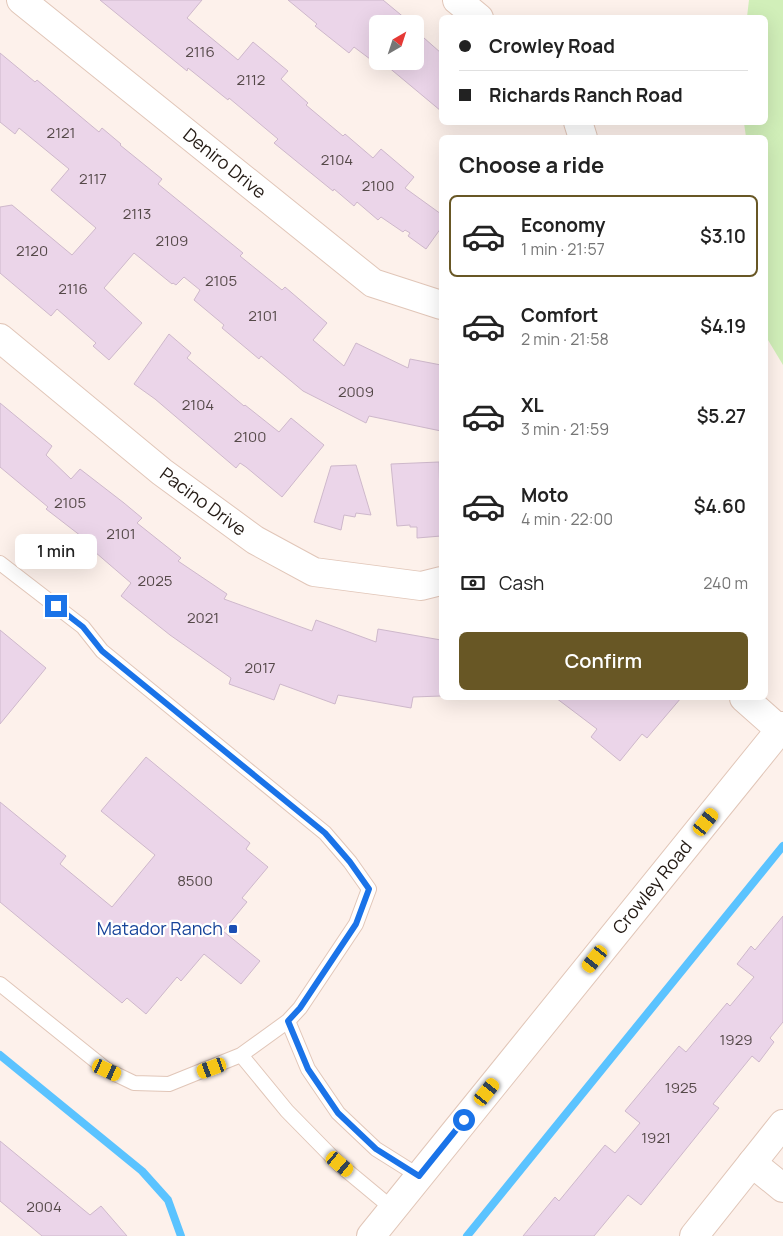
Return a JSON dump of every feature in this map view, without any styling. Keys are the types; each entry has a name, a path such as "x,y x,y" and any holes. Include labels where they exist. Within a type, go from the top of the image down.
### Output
{"street":[{"name":"Deniro Drive","path":"21,0 373,283 439,304"},
{"path":"457,0 475,15"},
{"name":"Pacino Drive","path":"0,338 162,472 255,540 314,572 421,586 439,582"},
{"path":"746,700 781,728"},
{"name":"Crowley Road","path":"371,1236 781,728"},
{"path":"694,1236 783,1124"},
{"path":"752,1163 783,1188"}],"lane":[{"path":"0,562 83,627 102,651 325,833 350,862 369,889 356,924 300,1008 288,1021 242,1055 169,1084 134,1083 107,1070 0,984"},
{"path":"288,1021 308,1069 338,1113 376,1149 419,1176"},
{"path":"242,1055 287,1111 340,1164 393,1208"}],"green space":[{"path":"749,0 783,0 783,365 768,340 768,135 746,135 744,125 768,125 768,15 747,15"}],"building":[{"path":"100,0 202,0 187,18 238,60 253,42 288,71 281,79 308,103 306,105 343,136 345,134 373,158 381,149 414,177 405,188 439,213 439,231 426,249 408,236 410,233 405,230 403,232 381,217 378,220 357,202 354,206 274,143 278,139 229,98 228,100 188,68 187,71"},
{"path":"288,0 383,0 401,15 369,15 369,58 354,47 349,53 315,26 317,24"},
{"path":"424,38 439,51 439,109 392,70 424,70"},
{"path":"0,53 35,82 37,80 99,132 102,128 162,179 158,184 243,253 240,256 282,290 285,287 327,323 313,340 344,366 356,343 408,368 410,359 439,365 439,431 369,416 366,423 303,391 261,356 259,359 222,328 224,325 194,300 200,290 184,277 176,285 172,284 134,253 104,288 142,323 109,360 93,346 96,343 57,309 51,316 0,273 0,207 12,205 72,255 96,228 51,190 69,169 19,128 15,134 0,122"},
{"path":"169,334 191,353 187,358 244,406 279,432 291,418 324,445 282,497 240,463 236,468 155,399 134,384"},
{"path":"0,403 52,446 46,455 71,479 80,469 124,503 142,518 137,523 181,558 178,561 227,594 224,599 312,631 316,620 376,642 378,629 439,640 439,696 413,697 411,708 338,695 335,704 280,684 274,700 229,684 231,678 170,635 121,596 131,583 88,546 90,543 46,509 48,507 0,467"},
{"path":"439,462 439,536 417,538 417,527 410,527 410,525 397,526 391,464"},
{"path":"356,465 371,515 356,513 355,517 344,515 341,530 314,522 331,466"},
{"path":"0,630 46,668 0,724"},
{"path":"559,700 679,700 647,738 642,734 620,761 591,737 597,729"},
{"path":"146,757 250,843 246,849 268,867 242,898 247,902 223,931 260,961 241,984 204,954 181,981 177,977 146,1014 127,998 122,1003 0,902 0,802 66,856 60,864 112,907 155,855 101,811"},
{"path":"783,916 783,1022 770,1038 774,1042 759,1062 752,1056 713,1104 719,1108 641,1205 628,1195 594,1236 523,1236 555,1197 559,1201 605,1145 615,1153 640,1123 625,1111 679,1046 686,1052 727,1003 730,1006 754,977 737,964 751,946 755,950"},
{"path":"0,1141 90,1215 101,1206 127,1236 42,1236 0,1201"}],"waterway":[{"path":"467,1236 783,846"},
{"path":"0,1055 142,1171 168,1200 181,1236"}],"place":[{"name":"Matador Ranch","path":"233,929"}],"route":[{"path":"56,606 83,627 102,651 325,833 350,862 369,889 356,924 300,1008 288,1021 308,1069 338,1113 376,1149 419,1176 464,1120"}]}
